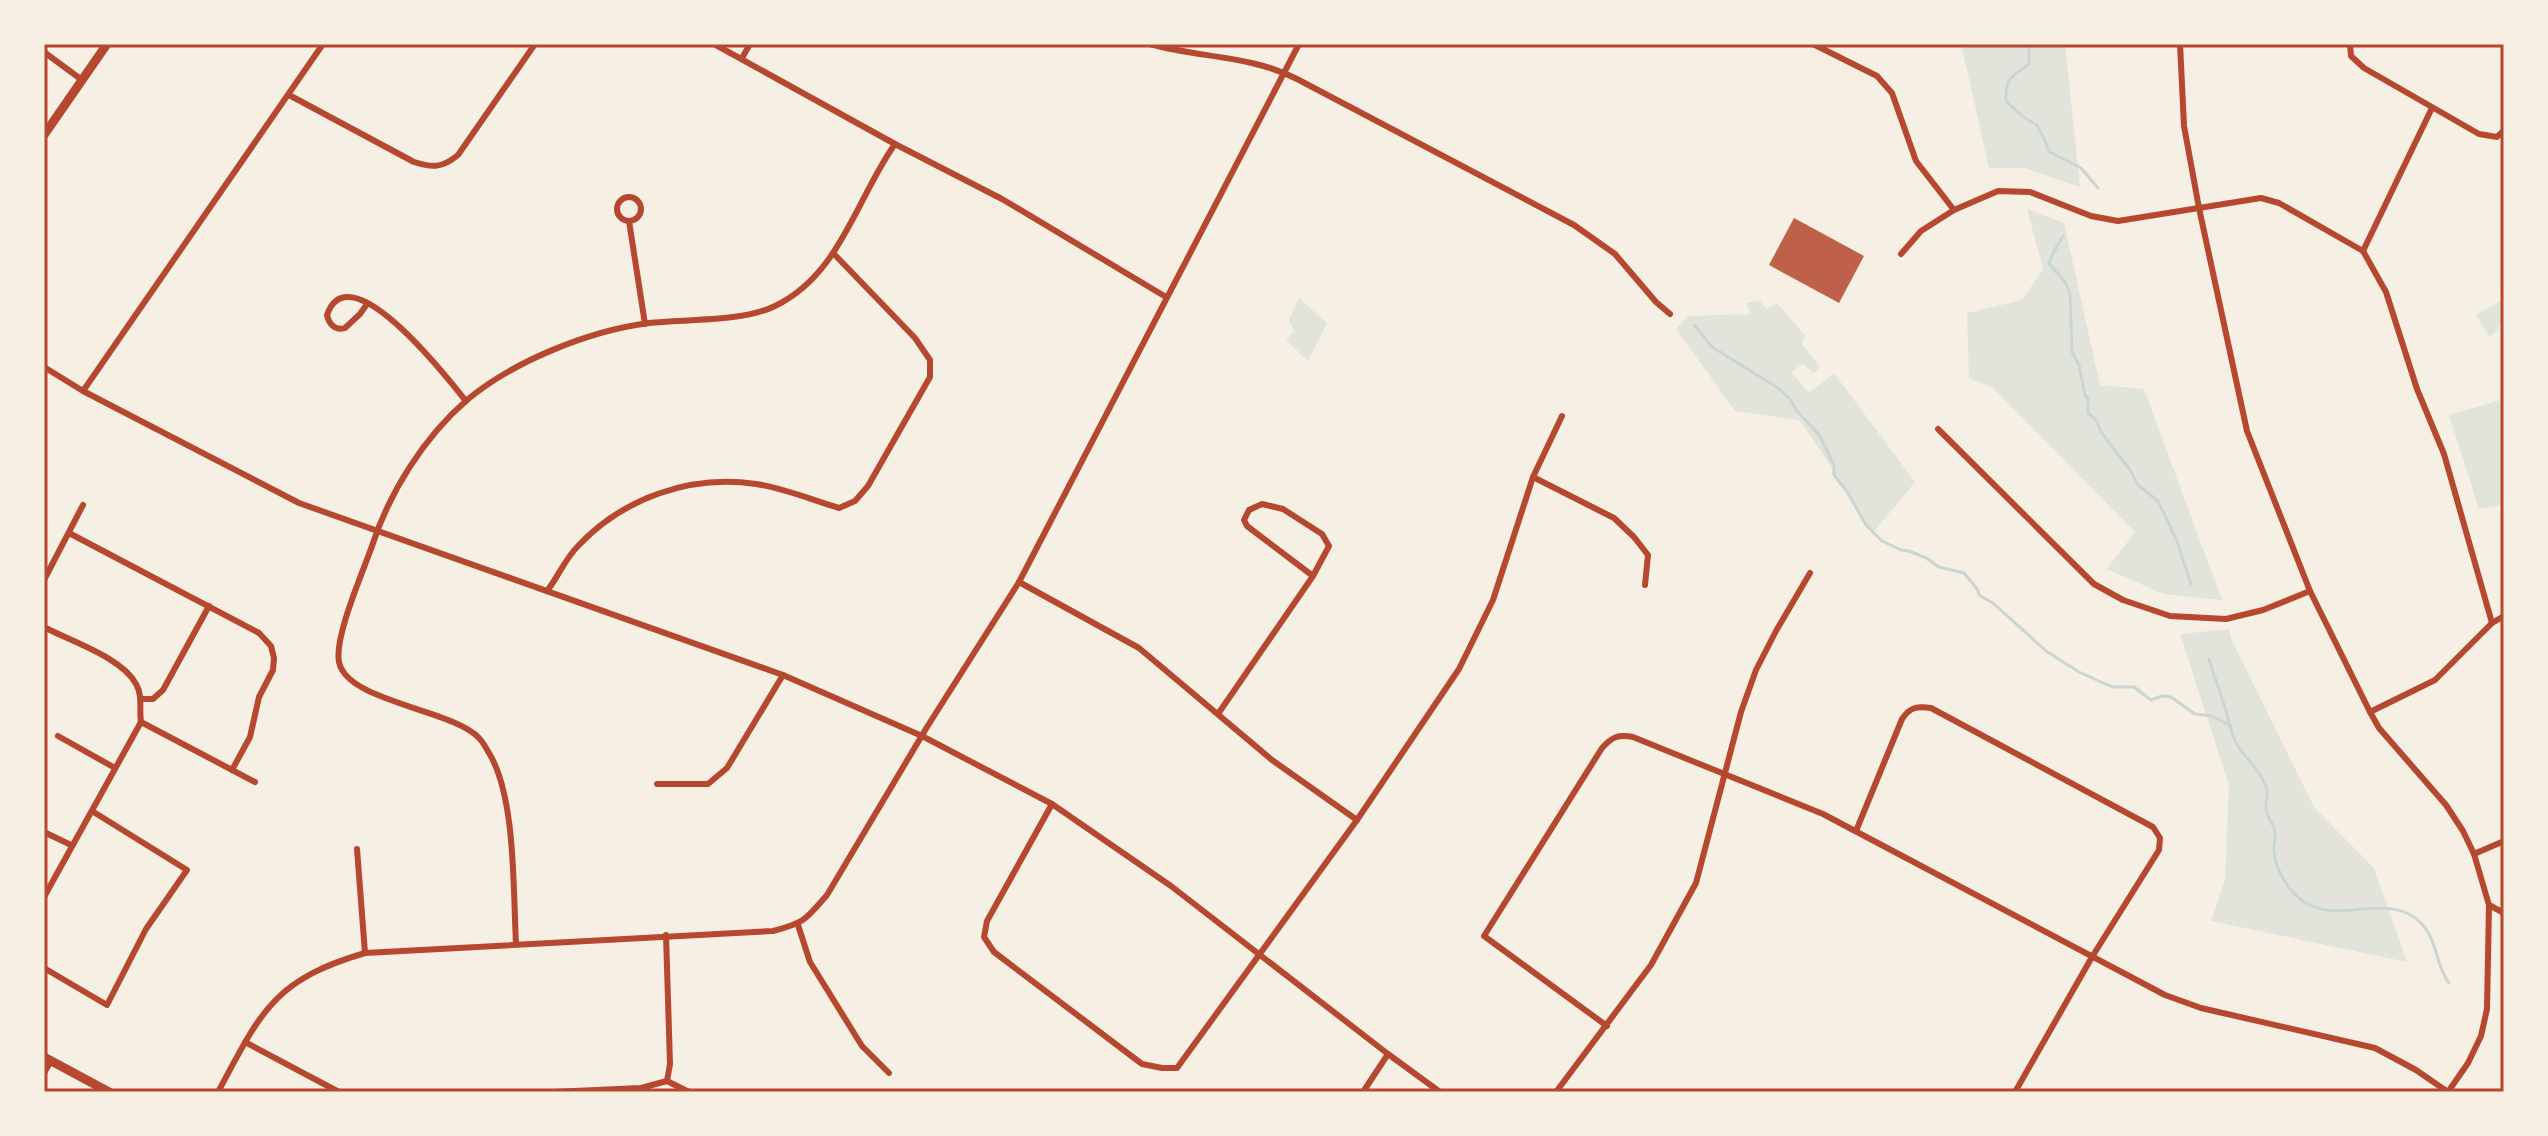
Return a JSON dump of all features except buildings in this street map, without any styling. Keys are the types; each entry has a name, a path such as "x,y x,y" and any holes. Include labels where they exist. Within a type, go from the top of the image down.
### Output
{"main road":[{"path":"44,135 107,44"},
{"path":"48,1059 109,1092"}],"street":[{"path":"83,391 323,44"},
{"path":"289,95 414,162 431,167 444,166 458,155 535,44"},
{"path":"714,44 1002,199 1166,297"},
{"path":"742,58 750,44"},
{"path":"1150,44 1236,58 1284,73 1574,225 1615,254 1670,314"},
{"path":"218,1092 269,1005 292,984 332,963 365,953 773,931 798,925 827,895 1019,582 1299,44"},
{"path":"1760,44 1772,44"},
{"path":"1813,44 1877,76 1892,93 1916,161 1954,210"},
{"path":"1607,1026 1484,936 1602,748 1611,738 1622,735 1789,799 1856,831 2165,995 2201,1008 2375,1048 2448,1092 2468,1063 2481,1036 2487,1009 2489,905 2474,854 2463,831 2446,805 2395,748 2370,712 2310,591 2247,431 2184,126 2180,44"},
{"path":"2350,44 2351,56 2364,68 2432,108 2479,134 2497,137 2504,130"},
{"path":"44,52 82,80"},
{"path":"2363,251 2432,108"},
{"path":"516,943 507,811 502,781 490,755 478,737 458,725 368,692 348,679 339,663 340,640 377,532 393,498 426,444 466,401 510,371 549,352 594,336 645,324 742,315 774,307 810,283 834,254 895,144"},
{"path":"1901,254 1921,231 1954,210 1998,191 2030,192 2091,216 2118,221 2261,198 2279,203 2363,251 2386,292 2417,389 2436,431 2492,623"},
{"path":"629,221 645,324"},
{"path":"547,591 575,548 601,523 638,500 684,486 732,482 759,484 839,508 855,501 868,486 930,377 930,360 915,338 834,254"},
{"path":"367,304 345,328 334,327 328,322 328,310 347,296 355,297 367,304 398,324 466,401"},
{"path":"44,367 83,391 299,503 783,675 922,736 1052,804 1171,886 1440,1092"},
{"path":"1052,804 987,921 984,937 994,952 1142,1064 1177,1068 1357,820 1459,669 1493,600 1533,477 1562,416"},
{"path":"1938,429 2094,584 2123,600 2170,616 2226,619 2263,610 2310,591"},
{"path":"1533,477 1614,518 1634,537 1648,555 1645,585"},
{"path":"1218,714 1313,576 1329,546 1322,534 1283,509 1262,504 1249,510 1244,520 1247,526 1313,576"},
{"path":"44,580 83,505"},
{"path":"69,533 259,633 271,646 273,670 259,697 250,737 232,770"},
{"path":"1556,1092 1651,965 1696,883 1741,712 1756,670 1810,573"},
{"path":"1019,582 1139,648 1272,760 1357,820"},
{"path":"141,699 153,699 163,690 209,606"},
{"path":"2370,712 2435,680 2492,623 2504,616"},
{"path":"44,627 124,668 137,685 141,699 141,722 44,897"},
{"path":"657,784 708,784 727,768 783,675"},
{"path":"1856,831 1902,719 1909,709 1920,706 1931,708 2142,820 2153,827 2160,838 2159,850 2092,957 2015,1092"},
{"path":"141,722 255,782"},
{"path":"58,736 115,768"},
{"path":"44,968 107,1005 146,929 187,870 92,811"},
{"path":"44,832 71,845"},
{"path":"2474,854 2504,841"},
{"path":"357,849 365,953"},
{"path":"2489,905 2504,913"},
{"path":"798,925 810,962 862,1046 889,1073"},
{"path":"666,935 670,1064 667,1081"},
{"path":"245,1042 339,1092"},
{"path":"1363,1092 1388,1054"},
{"path":"44,1073 48,1059"},
{"path":"552,1092 641,1088 667,1081 689,1092"}],"shaded area":[{"path":"1961,44 2065,44 2080,187 2025,168 1989,168"},
{"path":"2027,209 2064,223 2100,385 2144,389 2222,600 2163,594 2107,569 2135,532 1993,388 1969,378 1967,313 2022,300 2043,269"},
{"path":"1299,298 1327,323 1308,361 1286,340 1294,331 1289,320"},
{"path":"2504,299 2503,315 2489,337 2476,315"},
{"path":"1760,301 1767,309 1777,303 1805,335 1802,344 1820,367 1814,373 1803,364 1791,372 1809,393 1834,373 1915,482 1872,534 1799,420 1735,411 1676,329 1688,316 1751,314 1746,303"},
{"path":"2504,399 2504,505 2479,509 2449,415"},
{"path":"2229,629 2232,641 2314,807 2374,868 2407,962 2211,921 2225,880 2229,785 2180,634"}],"waterway":[{"path":"2029,44 2029,64 2009,82 2006,101 2037,125 2048,151 2081,168 2098,188"},
{"path":"2063,236 2049,264 2065,282 2070,293 2072,352 2079,365 2088,399 2088,413 2096,420 2138,485 2158,501 2177,541 2191,584"},
{"path":"1694,325 1712,347 1778,388 1790,399 1820,436 1834,465 1834,475 1866,525 1882,541 1926,558 1939,567 1964,573 1979,595 1993,603 2046,651 2079,672 2112,687 2134,687 2151,700 2171,697 2195,714 2212,716 2229,725"},
{"path":"2209,659 2236,742 2266,786 2266,810 2275,830 2275,858 2288,886 2298,898 2318,908 2333,911 2379,908 2408,914 2427,930 2449,983"}]}
